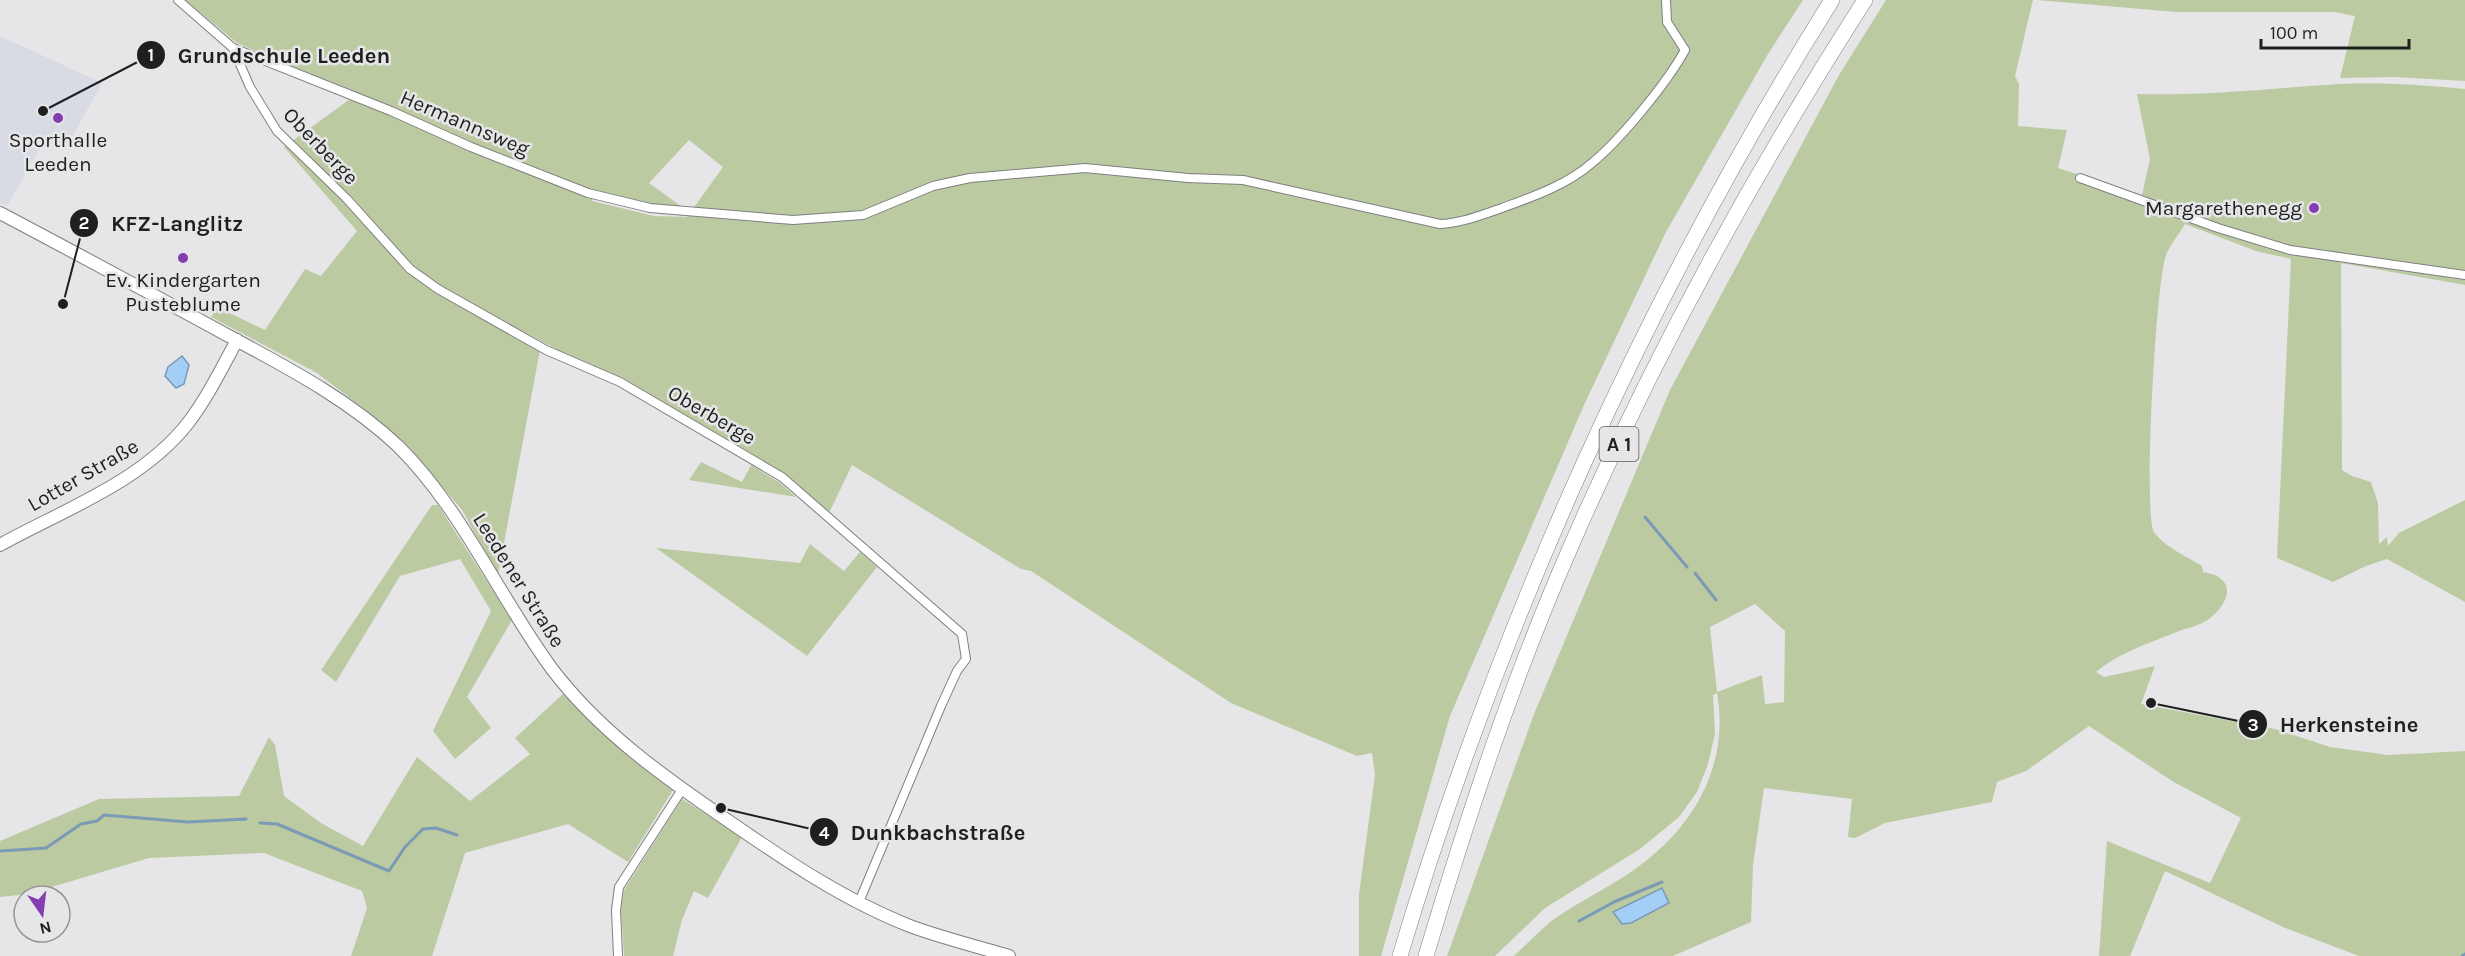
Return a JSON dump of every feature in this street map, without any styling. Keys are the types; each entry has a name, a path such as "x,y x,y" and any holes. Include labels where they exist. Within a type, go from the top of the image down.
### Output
{"highway":[{"name":"A 1","path":"1400,956 1413,911 1518,614 1608,413 1691,242 1832,0"},
{"name":"A 1","path":"1426,956 1523,665 1571,546 1633,414 1718,248 1825,62 1865,0"}],"street":[{"name":"Hermannsweg","path":"178,0 233,48 588,193 650,208 793,220 863,215 933,186 970,178 1086,168 1188,178 1243,180 1422,222 1458,223 1530,198 1592,164 1642,110 1685,50 1667,22 1666,0"},
{"name":"Oberberge","path":"233,48 250,87 277,131 347,199 410,269 438,289 546,350 620,382 782,477 962,634 966,659 957,671 941,706 859,902"},
{"path":"2080,178 2218,228 2290,250 2465,275"},
{"name":"Leedener Straße","path":"0,213 312,382 365,419 399,448 454,515 512,610 565,686 614,736 683,788 808,876 910,926 1009,956"},
{"name":"Lotter Straße","path":"0,545 102,491 141,467 168,444 188,423 237,340"},
{"path":"618,956 616,910 620,887 683,788"}],"shaded area":[{"path":"0,36 102,83 65,150 45,139 7,206 0,203"}],"green space":[{"path":"185,0 1803,0 1768,54 1666,232 1584,405 1450,716 1381,956 1359,956 1359,894 1375,775 1372,753 1357,756 1231,703 1031,571 1021,569 852,465 829,513 775,467 517,328 512,335 540,350 498,575 462,510 410,448 372,415 317,373 211,317 217,307 265,330 305,269 321,276 357,231 284,147 357,94 237,43","holes":["689,140 723,167 687,217 654,216 592,201 595,193 655,206 682,207 649,183"]},
{"path":"1886,0 2033,0 2015,76 2019,84 2018,126 2067,130 2058,168 2142,195 2150,159 2137,94 2214,93 2356,83 2465,89 2465,285 2341,263 2342,470 2371,482 2378,503 2379,544 2387,537 2388,546 2399,533 2465,500 2465,602 2387,559 2333,582 2277,558 2291,259 2256,251 2185,224 2166,255 2158,307 2150,443 2151,516 2154,532 2163,542 2202,566 2203,572 2221,579 2226,585 2226,598 2206,621 2136,648 2096,672 2104,677 2155,666 2141,704 2275,729 2330,747 2388,755 2465,751 2465,956 2359,956 2283,927 2165,871 2130,956 2099,956 2107,841 2210,883 2241,818 2172,781 2089,726 2026,771 1997,782 1992,802 1885,823 1855,838 1848,837 1852,799 1764,788 1753,865 1751,922 1673,956 1514,956 1554,919 1647,860 1682,826 1706,786 1714,764 1720,717 1717,693 1713,695 1715,734 1708,764 1697,792 1679,817 1640,849 1545,908 1495,956 1447,956 1534,714 1670,390 1839,75","holes":["1755,604 1785,631 1784,702 1765,704 1762,675 1717,692 1710,627"]},
{"path":"2037,0 2465,0 2465,81 2395,77 2340,78 2355,16 2334,12 2176,12"},
{"path":"701,462 742,482 751,465 779,482 796,497 689,480"},
{"path":"432,505 438,505 512,620 467,697 491,728 455,759 433,731 491,611 460,559 400,576 336,682 321,670"},
{"path":"810,544 844,571 860,552 877,567 807,656 656,548 800,563"},
{"path":"563,694 606,735 673,790 628,862 568,824 465,853 432,956 351,956 367,908 362,891 264,853 149,858 62,884 12,884 12,896 0,897 0,841 99,799 239,796 269,737 275,745 284,796 321,823 363,846 417,757 470,801 530,754 515,738"},
{"path":"682,799 742,837 708,898 694,891 682,920 673,956 624,956 621,909 624,890"}],"water":[{"path":"182,356 189,365 184,384 176,388 165,376 168,367"},
{"path":"1662,888 1669,903 1631,923 1622,924 1613,912"}],"waterway":[{"path":"1645,517 1687,567"},
{"path":"1695,573 1716,600"},
{"path":"0,851 46,848 81,824 97,821 104,815 188,822 246,819"},
{"path":"260,823 277,824 389,871 405,847 423,829 436,828 457,835"},
{"path":"1579,921 1614,902 1662,882"}],"place":[{"name":"Grundschule Leeden","path":"43,111"},
{"name":"Sporthalle Leeden","path":"58,118"},
{"name":"Margarethenegg","path":"2314,208"},
{"name":"Ev. Kindergarten Pusteblume","path":"183,258"},
{"name":"KFZ-Langlitz","path":"63,304"},
{"name":"Herkensteine","path":"2151,703"},
{"name":"Dunkbachstraße","path":"721,808"}]}
